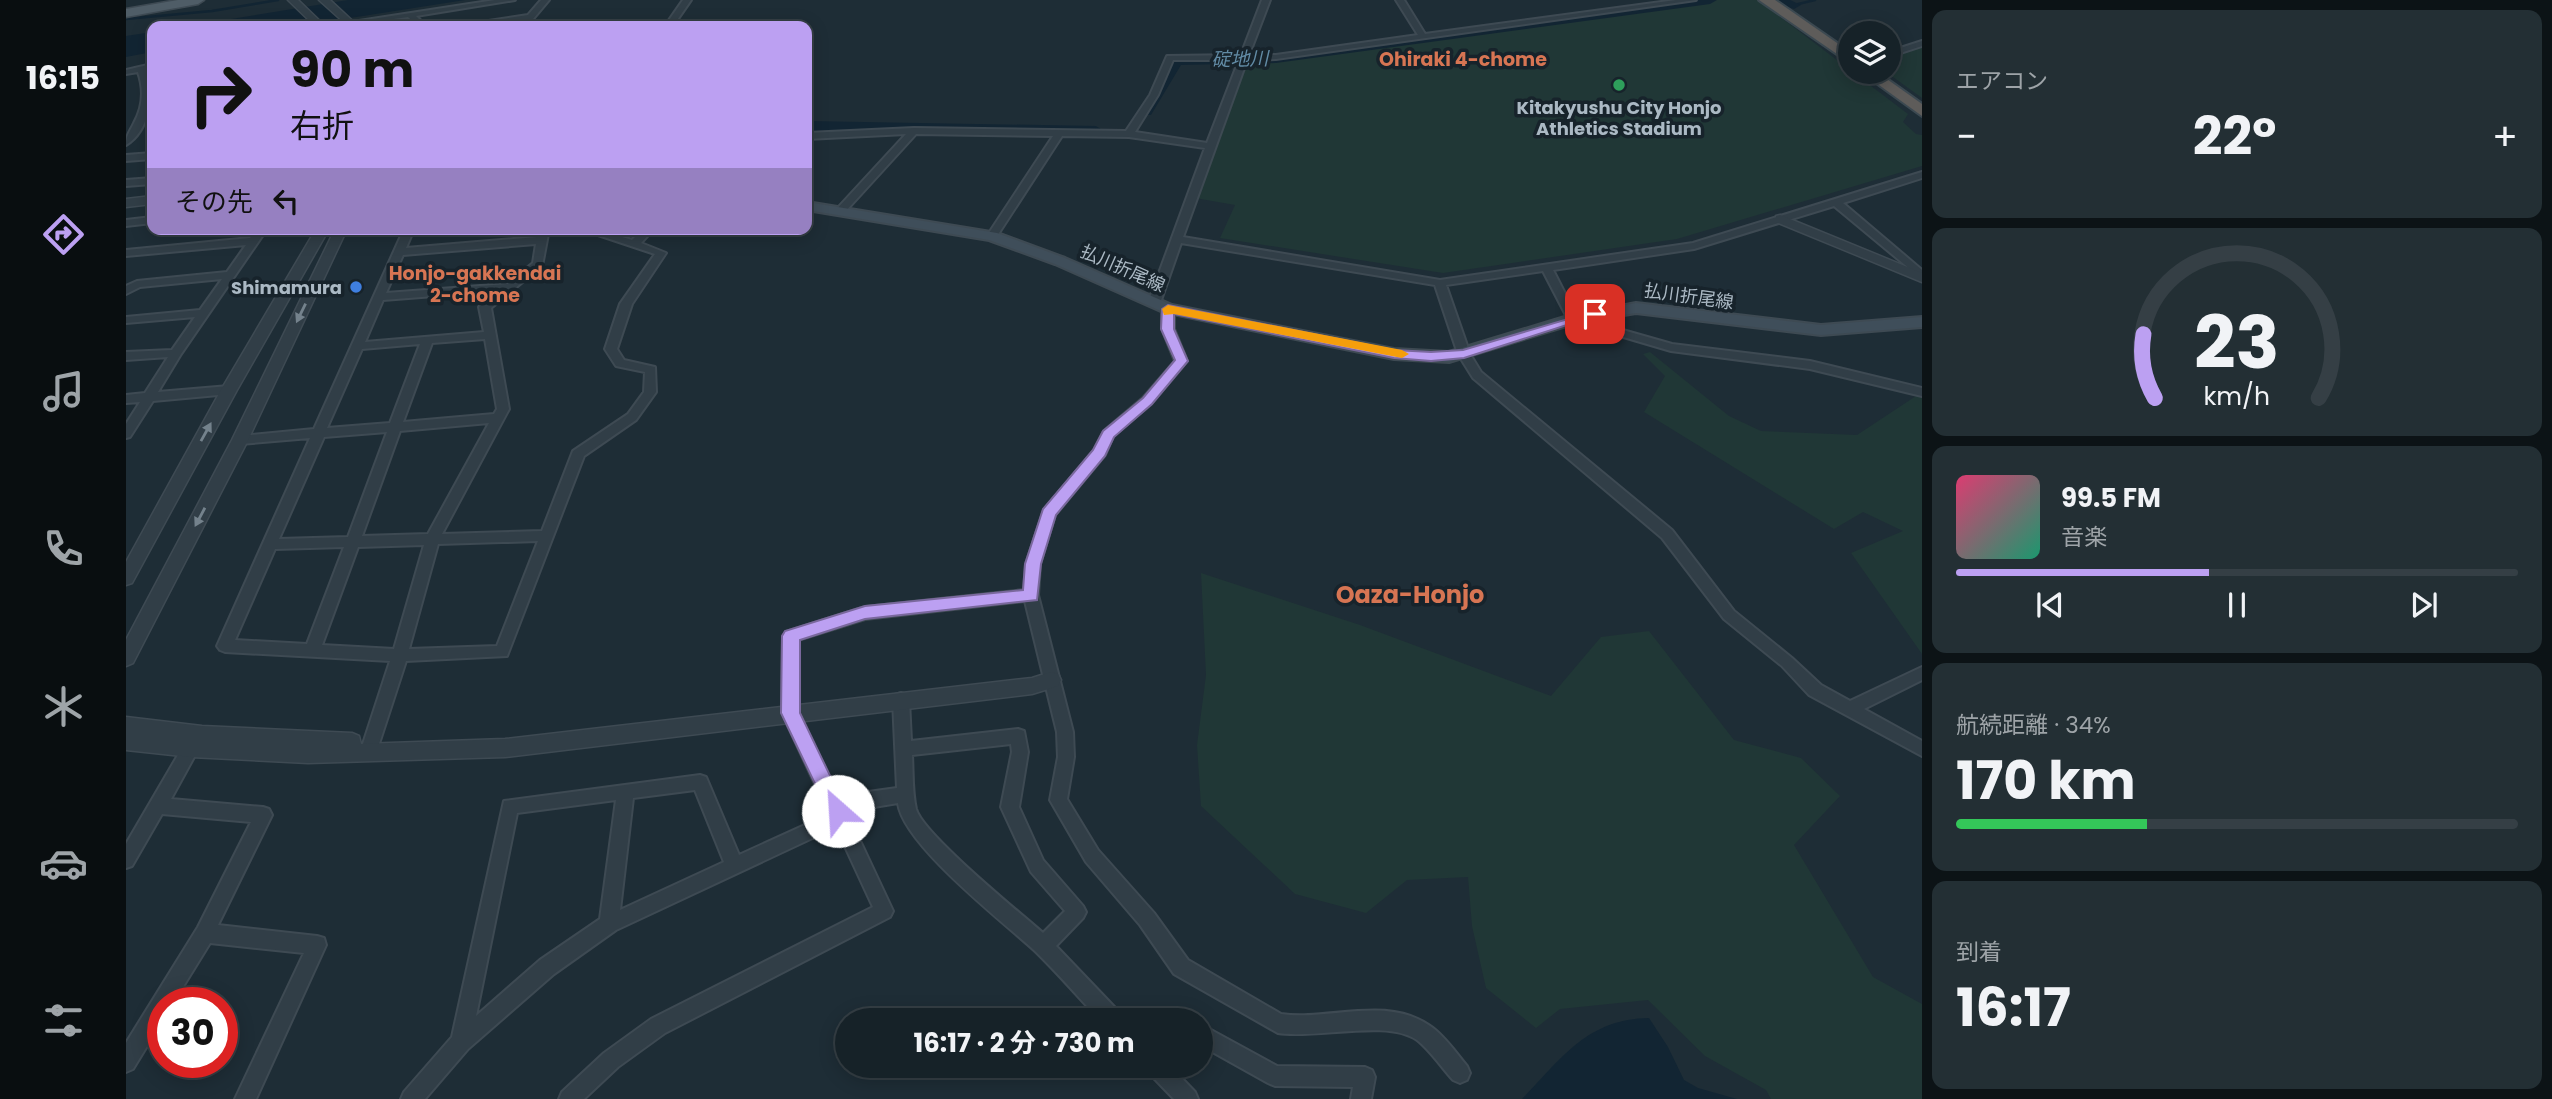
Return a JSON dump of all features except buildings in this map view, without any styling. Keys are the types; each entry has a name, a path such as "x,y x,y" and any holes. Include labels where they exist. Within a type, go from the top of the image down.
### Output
{"highway":[{"path":"1773,2 1838,43"},
{"path":"1773,2 1838,50"},
{"path":"1885,84 1922,111"},
{"path":"1896,84 1922,103"}],"main road":[{"path":"126,11 177,0"},
{"path":"126,11 198,0"},
{"name":"払川折尾線","path":"812,207 992,236 1060,261 1161,306 1394,354 1449,357 1573,319 1636,308 1821,330 1922,321"}],"street":[{"path":"293,0 315,21"},
{"path":"324,0 348,21"},
{"path":"363,21 510,0"},
{"path":"526,21 545,0"},
{"path":"673,21 687,0"},
{"path":"1266,0 1176,239 1161,306 1181,361 1147,401 1108,434 1100,452 1049,513 1033,564 1031,596 1065,732 1066,757 1058,800 1092,856 1147,919 1181,967 1278,1023 1297,1026 1376,1020 1403,1023 1424,1033 1460,1073"},
{"path":"1400,0 1423,37"},
{"path":"1129,134 1154,95 1170,58 1245,59 1692,0"},
{"path":"409,14 417,21"},
{"path":"495,21 531,16"},
{"path":"1901,50 1922,43"},
{"path":"126,72 147,67"},
{"path":"141,68 147,80"},
{"path":"126,142 138,132 147,113"},
{"path":"812,136 914,131 1129,134 1210,146"},
{"path":"839,212 914,131"},
{"path":"992,236 1059,133"},
{"path":"126,158 147,156"},
{"path":"1176,239 1440,283 1694,246 1922,175"},
{"path":"126,183 147,181"},
{"path":"126,203 147,201"},
{"path":"1836,202 1922,277"},
{"path":"1780,219 1922,277"},
{"path":"126,223 147,221"},
{"path":"126,434 176,354 259,235"},
{"path":"126,578 229,390 319,235"},
{"path":"126,658 240,440 338,235"},
{"path":"406,235 226,646 400,655 502,652 578,454 632,417 650,392 651,370 620,363 611,349 626,304 661,253 606,235"},
{"path":"370,748 433,538 503,409 485,307 538,264 543,235 399,252"},
{"path":"635,243 643,235"},
{"path":"126,266 130,253 256,241"},
{"path":"1548,268 1573,319 1671,347 1810,365 1922,391"},
{"path":"126,291 137,284 230,275"},
{"path":"1440,283 1464,354 1477,375 1667,534 1729,615 1787,662 1815,690 1852,708 1922,749"},
{"path":"379,297 508,287"},
{"path":"126,320 205,313"},
{"path":"359,346 490,335"},
{"path":"312,652 427,341"},
{"path":"126,356 176,354"},
{"path":"126,399 229,390"},
{"path":"240,440 498,418"},
{"path":"271,544 545,536"},
{"path":"569,1099 611,1060 658,1026 884,912 790,708 791,636 865,613 1031,596"},
{"path":"1852,708 1922,673"},
{"path":"126,726 202,735 370,748 506,748 1031,677 1051,680"},
{"path":"790,708 901,701 1032,686 1051,680"},
{"path":"901,701 908,812 916,826 953,865 1043,946 1102,1008"},
{"path":"904,749 1018,736 1020,752 1010,807 1037,866 1077,912 1043,946"},
{"path":"126,741 191,748 309,754 370,748"},
{"path":"126,860 191,748"},
{"path":"461,1042 510,806 700,782 735,866"},
{"path":"609,924 625,792"},
{"path":"411,1099 461,1042 547,967 609,924 868,800 906,794"},
{"path":"126,1062 205,933 263,815 158,806"},
{"path":"205,933 317,945 245,1099"},
{"path":"1213,1041 1275,1076 1365,1077 1361,1099"},
{"path":"1168,1078 1188,1099"}],"green space":[{"path":"1712,0 1758,0 1838,61 1838,84 1869,84 1908,114 1903,122 1916,134 1922,135 1922,166 1677,239 1443,273 1220,238 1235,205 1195,198 1246,62"},
{"path":"1922,42 1922,98 1901,83 1901,50"},
{"path":"1650,352 1729,416 1761,431 1857,435 1916,396 1922,397 1922,654 1851,553 1903,531 1863,512 1834,529 1644,412 1665,376 1643,354"},
{"path":"1201,573 1360,625 1551,696 1601,637 1649,631 1734,740 1801,758 1840,796 1794,845 1873,977 1922,1004 1922,1099 1771,1099 1766,1090 1705,1056 1648,1000 1560,1009 1536,1028 1486,988 1472,926 1468,877 1407,880 1366,913 1295,894 1201,806 1197,745 1206,675"}],"water":[{"path":"348,0 465,0 331,21 219,21"},
{"path":"147,33 147,53 126,57 126,36"},
{"path":"1649,1018 1668,1047 1684,1080 1698,1088 1737,1099 1522,1099 1563,1056 1592,1033 1627,1020"}],"waterway":[{"path":"126,19 212,11 278,0"},
{"name":"碇地川","path":"1146,112 1176,61 1276,59 1710,0"},
{"name":"碇地川","path":"1773,0 1794,5"},
{"name":"碇地川","path":"1794,5 1815,0"},
{"name":"碇地川","path":"812,126 1096,131"}],"slow traffic":[{"path":"1168,313 1168,309 1402,354"}],"place":[{"name":"Kitakyushu City Honjo Athletics Stadium","path":"1619,85"},
{"name":"Shimamura","path":"356,287"}],"district":[{"name":"Ohiraki 4-chome","path":"1463,59"},
{"name":"Honjo-gakkendai 2-chome","path":"475,284"},
{"name":"Oaza-Honjo","path":"1410,594"}],"route":[{"path":"838,811 790,713 791,636 865,613 1031,596 1033,564 1049,513 1100,452 1108,434 1147,401 1181,361 1179,350 1168,329 1168,309 1394,354 1449,357 1595,314"}]}
